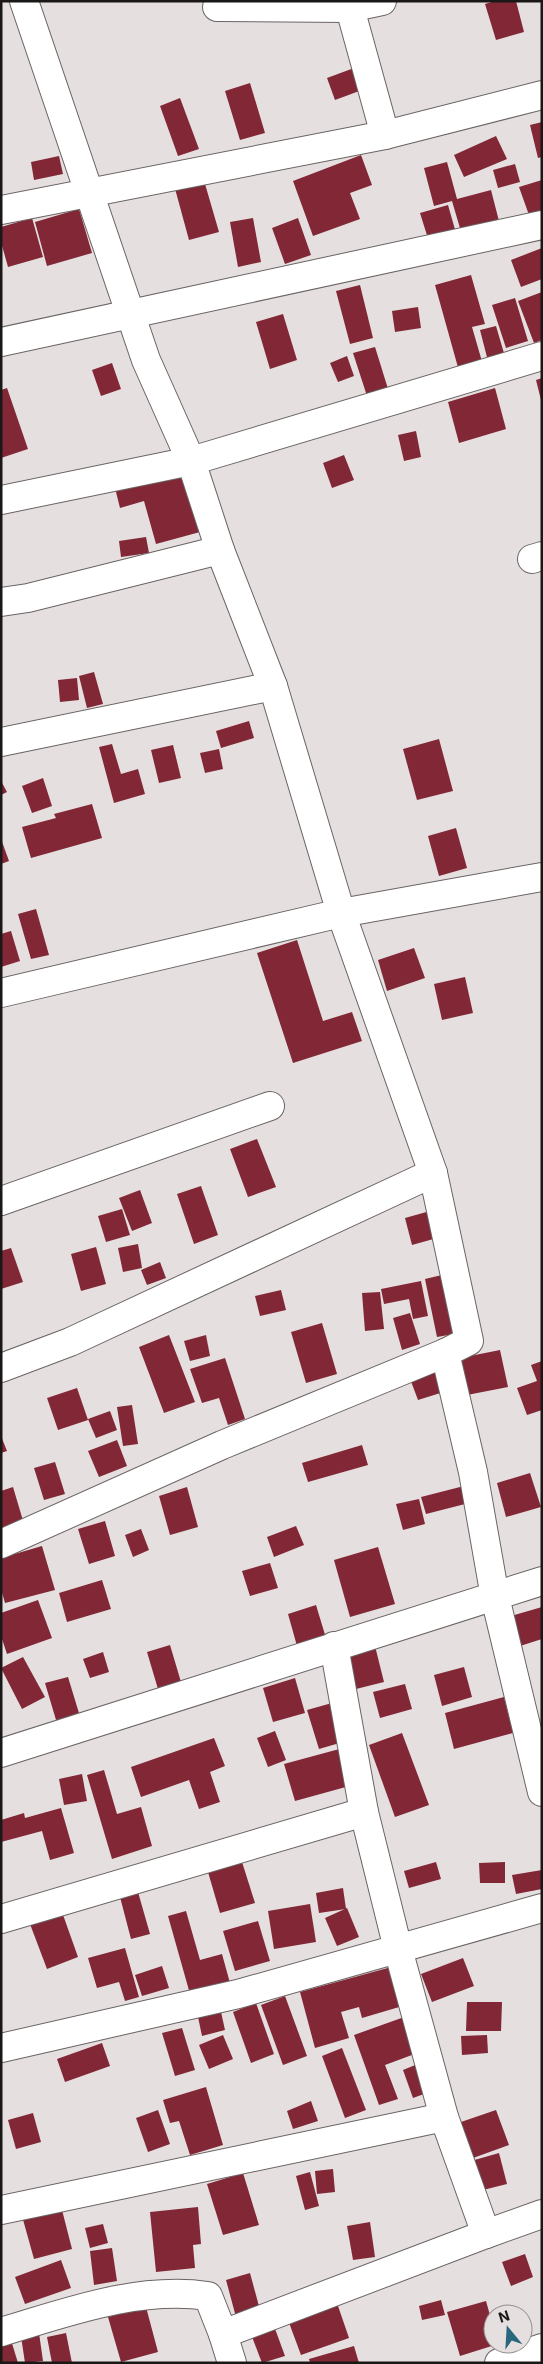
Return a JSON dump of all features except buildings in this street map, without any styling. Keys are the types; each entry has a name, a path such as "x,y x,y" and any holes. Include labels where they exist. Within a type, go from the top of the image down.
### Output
{"street":[{"path":"1,1544 222,1445 445,1353 469,1341 433,1173 341,913 273,686 220,550 191,461 146,360 24,1"},
{"path":"218,7 349,4 382,1"},
{"path":"349,4 385,135"},
{"path":"1,210 385,135 542,95"},
{"path":"1,342 542,225"},
{"path":"1,500 191,461 542,356"},
{"path":"1,602 28,598 220,550"},
{"path":"1,742 273,686"},
{"path":"1,993 341,913 542,877"},
{"path":"1,1200 270,1106"},
{"path":"1,1368 70,1342 433,1173"},
{"path":"445,1353 473,1472 495,1597 542,1792"},
{"path":"1,1753 542,1581"},
{"path":"334,1646 364,1812 398,1949 444,2118 486,2234"},
{"path":"1,1919 364,1812"},
{"path":"1,2048 238,1994 542,1908"},
{"path":"1,2210 444,2118"},
{"path":"223,2334 542,2214"},
{"path":"1,2332 78,2310 154,2294 186,2293 208,2296 232,2363"},
{"path":"499,2363 542,2348"}]}
